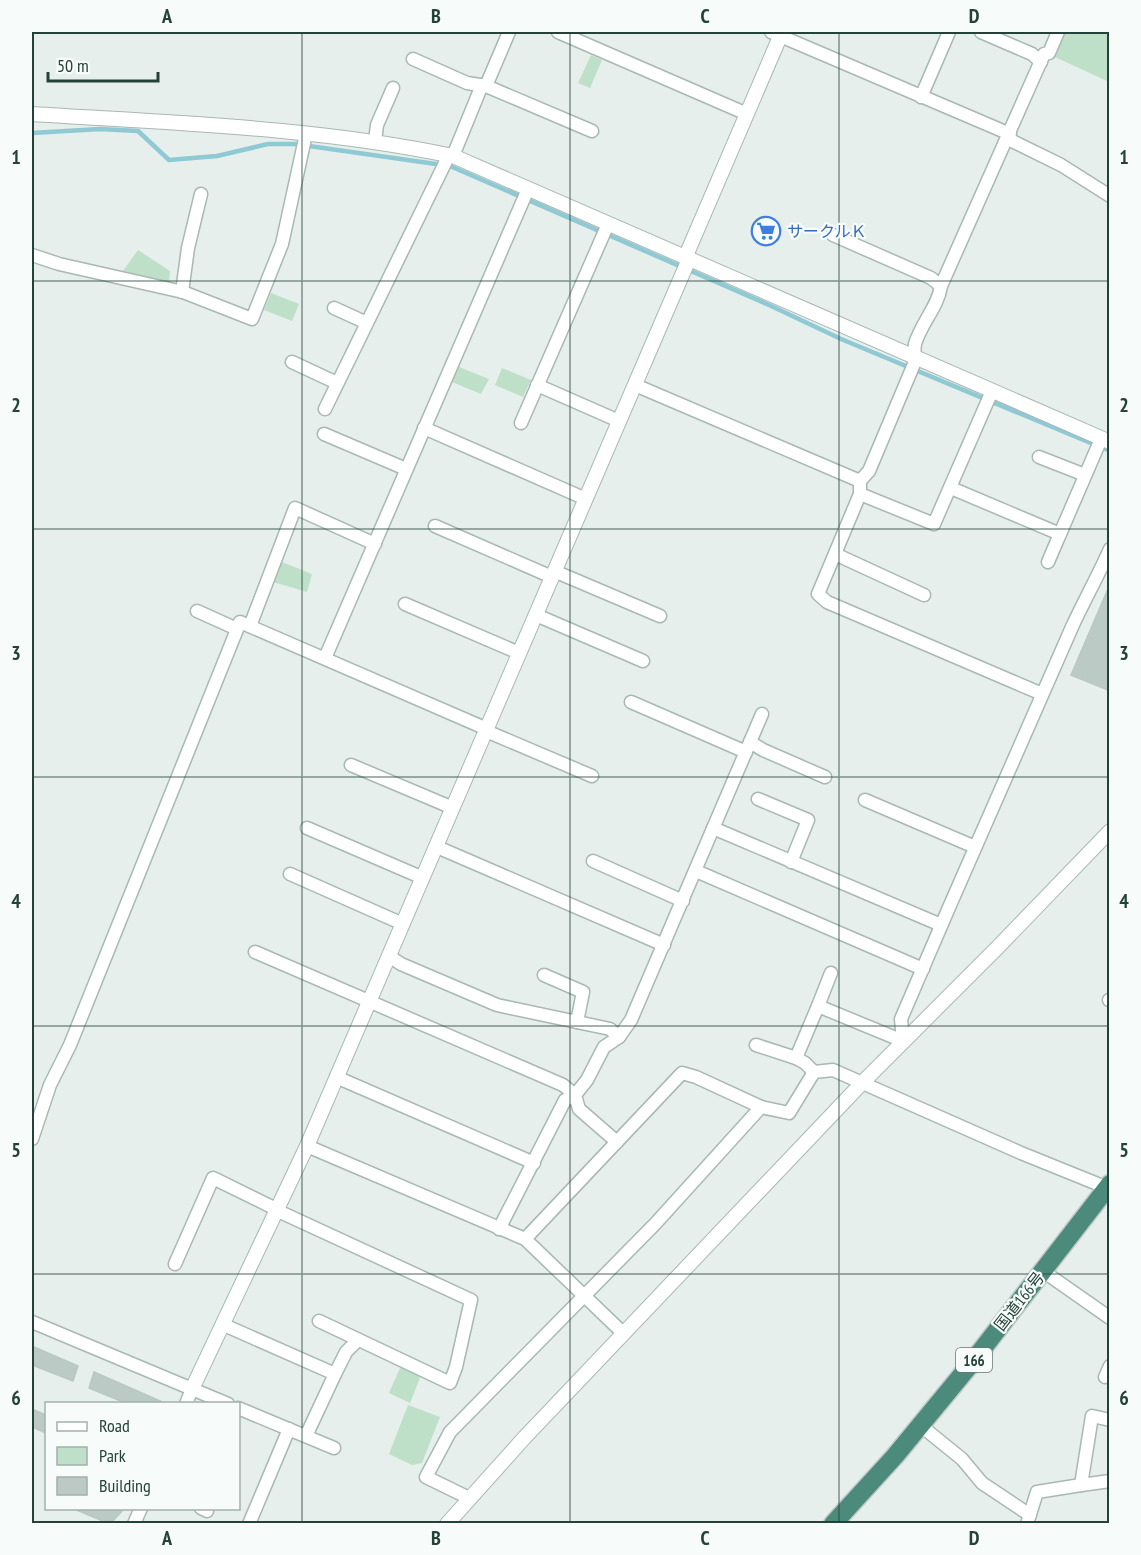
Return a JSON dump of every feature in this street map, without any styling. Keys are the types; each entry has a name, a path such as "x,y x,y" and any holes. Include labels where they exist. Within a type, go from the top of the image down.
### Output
{"highway":[{"name":"国道166号","path":"832,1524 895,1456 1108,1187"}],"street":[{"path":"325,409 509,32"},
{"path":"558,32 747,114"},
{"path":"921,97 950,32"},
{"path":"981,32 1032,54 1041,62"},
{"path":"1042,694 827,602 818,594 860,494 860,481 869,471 913,365 915,346 927,318 939,299 941,286 1044,54 1049,53 1058,32"},
{"path":"187,1402 278,1211 437,847 686,264 778,33 1009,137 1061,165 1110,196"},
{"path":"413,59 467,83 484,86 592,131"},
{"path":"375,141 377,125 393,88"},
{"path":"32,114 304,141 375,141 447,160 913,365 992,393 1101,443 1048,562"},
{"path":"32,255 59,264 182,292 252,319 282,244 304,141"},
{"path":"182,292 188,248 201,194"},
{"path":"325,658 525,196"},
{"path":"521,423 605,231"},
{"path":"833,235 931,278 941,286"},
{"path":"334,308 367,322"},
{"path":"292,362 337,383"},
{"path":"537,385 619,421"},
{"path":"635,385 860,481"},
{"path":"860,494 934,524 992,393"},
{"path":"424,428 586,499"},
{"path":"324,434 406,469"},
{"path":"1039,457 1085,475"},
{"path":"951,488 1060,534"},
{"path":"250,626 296,508 375,544"},
{"path":"435,526 660,616"},
{"path":"903,1041 901,1019 1085,597 1110,549"},
{"path":"835,554 924,595"},
{"path":"405,604 519,653"},
{"path":"197,611 237,629"},
{"path":"536,615 643,661"},
{"path":"32,1139 50,1085 74,1034 240,622 592,776"},
{"path":"632,702 748,747 764,750 825,777"},
{"path":"499,1229 564,1100 575,1095 587,1080 604,1047 620,1037 631,1020 762,714"},
{"path":"351,765 453,808"},
{"path":"758,799 808,820 791,862"},
{"path":"864,800 975,848"},
{"path":"307,828 423,878"},
{"path":"713,828 941,926"},
{"path":"447,1524 623,1333 862,1083 1110,831"},
{"path":"437,847 664,945"},
{"path":"592,861 683,901"},
{"path":"696,871 923,969"},
{"path":"290,874 403,924"},
{"path":"255,952 563,1085 575,1095 579,1109 616,1142"},
{"path":"389,956 401,964 497,1005 609,1029 620,1037"},
{"path":"796,1058 831,973"},
{"path":"544,975 583,992 578,1022"},
{"path":"818,1006 903,1041"},
{"path":"756,1045 796,1058 814,1072"},
{"path":"814,1072 833,1070 1108,1187"},
{"path":"525,1239 681,1073 696,1077 761,1107 789,1113 814,1072"},
{"path":"336,1077 534,1163"},
{"path":"469,1498 426,1477 450,1432 655,1224 761,1107"},
{"path":"307,1146 525,1239 623,1333"},
{"path":"175,1264 213,1178 278,1211 471,1300 456,1367 450,1383 319,1322"},
{"path":"1043,1271 1110,1318"},
{"path":"32,1322 223,1402"},
{"path":"224,1325 335,1374"},
{"path":"306,1436 346,1352 358,1340"},
{"path":"240,1409 334,1448"},
{"path":"1081,1485 1092,1416 1110,1420"},
{"path":"920,1425 963,1459 982,1483 1028,1519 1037,1492 1110,1481"},
{"path":"249,1524 289,1430"},
{"path":"134,1524 141,1510"}],"green space":[{"path":"1066,32 1109,32 1109,82 1055,57"},
{"path":"591,55 602,60 590,88 578,83"},
{"path":"138,250 170,271 169,282 123,271"},
{"path":"271,293 299,304 292,321 264,310"},
{"path":"459,367 489,379 481,394 452,382"},
{"path":"502,368 531,380 523,397 495,385"},
{"path":"282,562 312,574 307,592 273,582"},
{"path":"400,1368 421,1375 410,1403 389,1393"},
{"path":"408,1405 440,1417 422,1463 412,1465 389,1454"}],"building":[{"path":"1110,584 1110,691 1071,675"},
{"path":"34,1347 78,1366 73,1381 32,1365"},
{"path":"94,1372 162,1402 123,1402 89,1388"},
{"path":"32,1409 45,1415 45,1433 32,1427"},
{"path":"77,1510 122,1511 110,1524"}],"waterway":[{"path":"32,133 100,129 138,131 169,160 217,156 268,144 295,144 450,166 769,305 841,339 1110,451"}],"place":[{"name":"サークルＫ","path":"766,231"}]}
